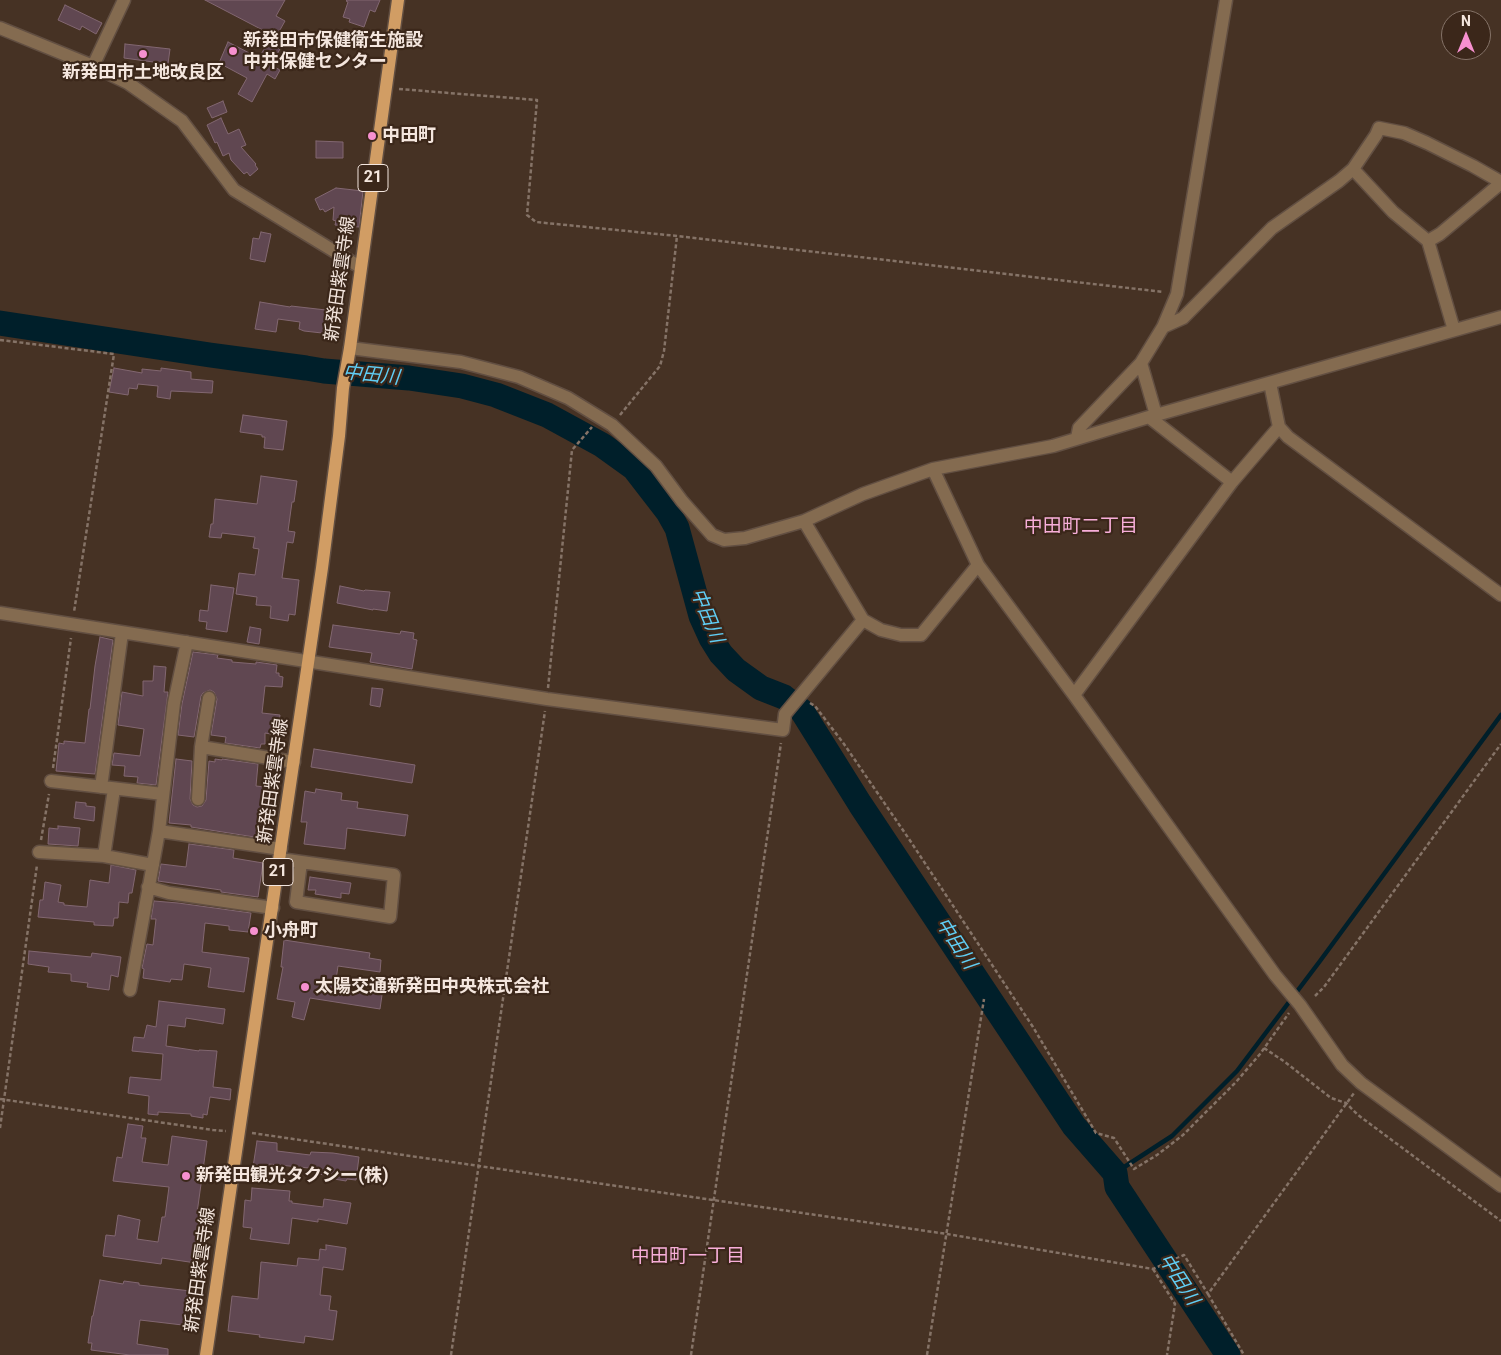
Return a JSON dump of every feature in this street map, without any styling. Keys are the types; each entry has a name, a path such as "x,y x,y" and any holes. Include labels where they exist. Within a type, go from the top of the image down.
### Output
{"main road":[{"name":"新発田紫雲寺線","path":"206,1355 323,559 339,436 343,388 398,0"}],"street":[{"path":"93,66 124,0"},
{"path":"1077,438 1079,428 1141,363 1163,327 1177,294 1226,0"},
{"path":"0,28 93,66 128,83 182,121 234,190 360,267"},
{"path":"1163,327 1183,318 1272,228 1353,169 1379,128 1404,133 1427,143 1473,166 1501,183 1440,234 1428,241"},
{"path":"1353,169 1393,212 1428,241 1454,330"},
{"path":"349,351 461,362 519,377 568,398 612,425 656,466 682,501 712,535 724,540 745,538 804,521 863,494 932,469 1053,446 1501,317"},
{"path":"1141,363 1153,416 1232,482"},
{"path":"1270,383 1279,427 1288,437 1501,595"},
{"path":"1074,695 1232,482 1279,427"},
{"path":"932,469 978,565 1275,975 1300,1005 1342,1064 1361,1083 1501,1186"},
{"path":"804,521 863,620 881,630 901,635 921,635 978,565"},
{"path":"0,613 547,698 783,730 785,714 863,620"},
{"path":"104,856 107,788 122,633"},
{"path":"130,990 159,831 174,703 187,642"},
{"path":"198,799 201,747 209,698"},
{"path":"201,747 294,762"},
{"path":"51,781 163,794"},
{"path":"159,831 280,854 301,862 394,875 390,917 296,902 301,862"},
{"path":"39,852 104,856 153,865"},
{"path":"148,887 169,893 273,908"}],"path":[{"path":"385,88 537,100 527,215 536,222 676,236 1177,294"},
{"path":"612,425 660,366 664,351 676,236"},
{"path":"0,340 114,354 73,624"},
{"path":"451,1355 547,698 572,450 594,425"},
{"path":"798,698 815,706 844,744 1033,1027 1096,1133 1114,1138 1134,1169 1157,1155 1183,1135 1236,1082 1260,1054 1291,1010 1300,1005"},
{"path":"691,1355 783,730"},
{"path":"1316,996 1501,744"},
{"path":"927,1355 984,1000"},
{"path":"1264,1048 1331,1098 1346,1103 1358,1115 1501,1221"},
{"path":"1208,1294 1361,1083"},
{"path":"0,1099 479,1165 947,1234 1153,1269 1184,1255 1244,1355"},
{"path":"0,1128 4,1099"},
{"path":"1153,1269 1175,1304 1167,1355"}],"building":[{"path":"205,0 285,0 276,16 285,21 276,37"},
{"path":"347,0 380,0 375,12 370,10 364,27 349,22 350,19 343,17"},
{"path":"65,5 102,23 96,34 82,26 80,30 58,20"},
{"path":"228,42 259,58 268,42 280,49 271,65 280,70 275,79 267,74 252,102 238,94 247,78 219,63"},
{"name":"新発田市土地改良区","path":"125,44 170,49 168,64 124,58"},
{"path":"223,101 227,112 212,118 207,108"},
{"path":"221,118 228,134 239,129 246,145 241,147 258,169 250,176 247,172 244,174 231,160 229,153 223,156 217,142 215,143 207,125"},
{"path":"316,141 343,142 343,158 316,158"},
{"path":"336,188 363,191 359,227 335,225 336,221 333,220 334,207 325,212 323,209 320,210 315,199"},
{"path":"261,232 271,234 265,262 250,259 253,238 259,239"},
{"path":"260,302 326,310 325,313 334,314 331,334 304,331 299,329 300,322 278,319 276,332 255,329"},
{"path":"114,368 142,373 142,369 161,371 161,368 191,372 191,379 213,381 212,393 171,391 170,399 157,397 158,386 138,384 137,389 129,388 128,395 109,392"},
{"path":"243,415 287,421 283,450 264,448 265,437 262,437 262,435 240,432"},
{"path":"261,476 297,481 288,531 295,532 293,543 287,542 282,578 299,580 295,615 289,614 288,621 270,618 271,606 256,605 257,597 236,594 239,573 255,575 259,549 253,548 255,537 222,533 221,538 209,537 211,524 213,524 215,499 257,504"},
{"path":"211,585 234,588 227,632 206,629 207,622 199,621 200,610 208,611"},
{"path":"340,586 364,591 390,592 387,611 337,603"},
{"path":"333,625 400,634 401,631 414,633 413,639 417,640 412,669 370,662 372,653 329,647"},
{"path":"250,627 261,629 259,644 247,642"},
{"path":"100,637 113,640 95,774 56,771 59,743 64,744 64,741 85,743"},
{"path":"193,652 218,655 217,658 232,660 232,662 256,664 256,662 277,665 276,673 283,677 282,687 265,686 262,713 280,715 277,735 265,733 265,744 261,744 260,748 225,743 226,737 211,735 217,699 214,692 210,690 201,696 194,737 178,735 182,704"},
{"path":"154,666 166,667 164,692 168,692 156,785 137,783 138,777 124,776 125,766 112,765 114,753 140,756 144,729 118,725 122,692 143,696 143,681 153,681"},
{"path":"372,688 383,689 380,707 370,705"},
{"path":"314,749 415,765 412,783 311,767"},
{"path":"176,759 192,761 190,799 193,805 197,807 202,806 206,800 209,761 215,762 215,759 222,759 258,764 256,786 274,788 267,839 191,827 191,825 169,823"},
{"path":"316,789 342,793 341,800 358,802 357,808 408,815 405,836 347,828 345,849 304,844 307,822 301,822 305,791 315,793"},
{"path":"76,802 86,803 86,806 95,807 94,821 74,818"},
{"path":"58,826 80,828 78,846 48,844 49,828 58,829"},
{"path":"189,844 234,850 233,858 263,863 258,897 158,881 161,864 186,867"},
{"path":"111,865 136,870 132,893 129,893 128,903 119,902 118,918 114,918 113,926 94,925 94,922 38,917 40,900 43,900 45,882 61,885 58,902 64,903 64,905 87,907 90,880 109,883"},
{"path":"310,877 351,883 349,894 341,893 341,898 315,894 316,890 308,890"},
{"path":"154,901 251,913 248,932 229,930 229,926 205,923 202,952 249,958 244,992 208,987 211,968 184,964 182,980 171,979 170,982 143,978 144,969 142,968 147,944 153,945 156,919 151,919"},
{"path":"284,940 370,953 369,958 381,960 380,972 338,966 335,987 382,995 380,1009 310,998 304,1020 292,1017 295,1002 277,999 283,967 281,967"},
{"path":"29,951 91,957 92,953 121,957 118,977 111,975 109,990 87,987 88,983 71,981 71,974 48,972 49,967 28,964"},
{"path":"159,1001 225,1009 223,1024 186,1018 185,1027 168,1025 166,1046 199,1051 217,1051 213,1087 231,1089 230,1100 210,1097 207,1115 203,1114 203,1118 191,1116 191,1114 158,1112 158,1115 148,1114 149,1096 128,1093 130,1077 161,1080 163,1054 132,1051 134,1037 144,1038 147,1025 156,1027"},
{"path":"128,1124 143,1126 141,1138 146,1138 142,1162 168,1165 172,1136 207,1141 197,1213 209,1215 202,1259 197,1257 196,1263 162,1258 161,1264 103,1256 106,1235 115,1236 118,1215 140,1220 137,1239 158,1242 162,1217 165,1217 169,1187 113,1181 117,1157 122,1158"},
{"path":"257,1141 277,1143 277,1151 310,1155 311,1152 333,1153 359,1157 356,1180 347,1179 346,1181 328,1178 326,1175 317,1174 318,1172 309,1168 269,1164 269,1169 253,1167"},
{"path":"252,1188 290,1191 289,1201 292,1201 292,1203 323,1207 324,1199 351,1203 347,1224 318,1219 318,1222 292,1218 289,1244 250,1239 252,1228 243,1227 245,1200 251,1201"},
{"path":"326,1245 346,1248 343,1270 323,1267 320,1295 331,1296 329,1310 337,1311 333,1340 305,1336 304,1343 228,1331 232,1296 258,1299 261,1262 297,1266 298,1258 319,1260 320,1249 326,1250"},
{"path":"100,1280 123,1284 124,1281 139,1283 139,1285 199,1292 197,1304 194,1303 191,1326 140,1320 137,1344 168,1349 168,1355 130,1355 91,1350 92,1343 88,1343"}],"waterway":[{"name":"中田川","path":"0,323 324,371 409,378 462,386 496,395 547,415 602,445 634,468 668,512 677,528 701,616 721,654 736,670 761,688 784,697 802,711 860,804 1074,1126 1115,1173 1117,1187 1228,1355"},
{"path":"1115,1173 1172,1136 1237,1071 1501,715"}],"place":[{"name":"新発田市保健衛生施設 中井保健センター","path":"233,51"},
{"name":"新発田市土地改良区","path":"143,54"},
{"name":"中田町","path":"372,136"},
{"name":"小舟町","path":"254,931"},
{"name":"太陽交通新発田中央株式会社","path":"305,987"},
{"name":"新発田観光タクシー(株)","path":"186,1176"}],"district":[{"name":"中田町二丁目","path":"1081,527"},
{"name":"中田町一丁目","path":"688,1257"}]}
